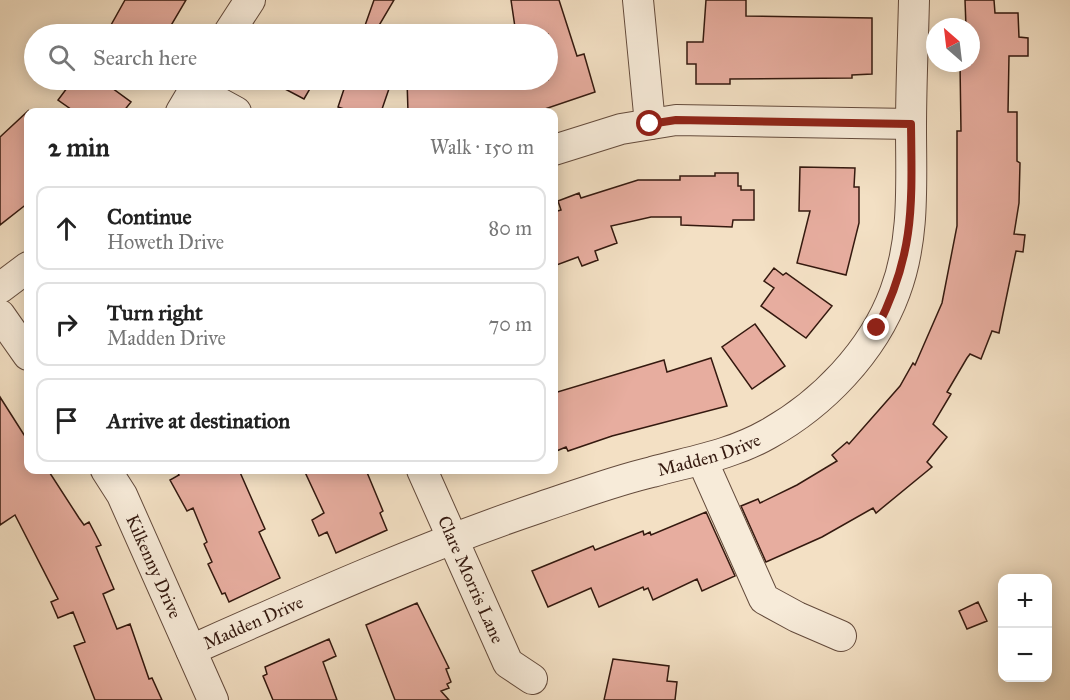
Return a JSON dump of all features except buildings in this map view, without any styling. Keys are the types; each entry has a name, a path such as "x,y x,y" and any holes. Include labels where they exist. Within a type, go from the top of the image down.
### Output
{"street":[{"path":"234,24 250,0"},
{"path":"638,0 650,124"},
{"name":"Madden Drive","path":"191,650 451,539 627,479 725,454 746,445 798,415 829,390 856,359 877,328 895,294 904,263 912,213 911,124 914,0"},
{"path":"192,94 226,108"},
{"path":"558,149 621,129 676,120 911,124"},
{"path":"0,288 24,270"},
{"path":"0,315 24,349"},
{"path":"702,460 764,599 797,618 841,636"},
{"name":"Kilkenny Drive","path":"109,474 122,495 213,700"},
{"name":"Clare Morris Lane","path":"424,474 508,663 532,679"}],"route":[{"path":"650,124 676,120 911,124 912,213 904,263 895,294 877,328"}]}
